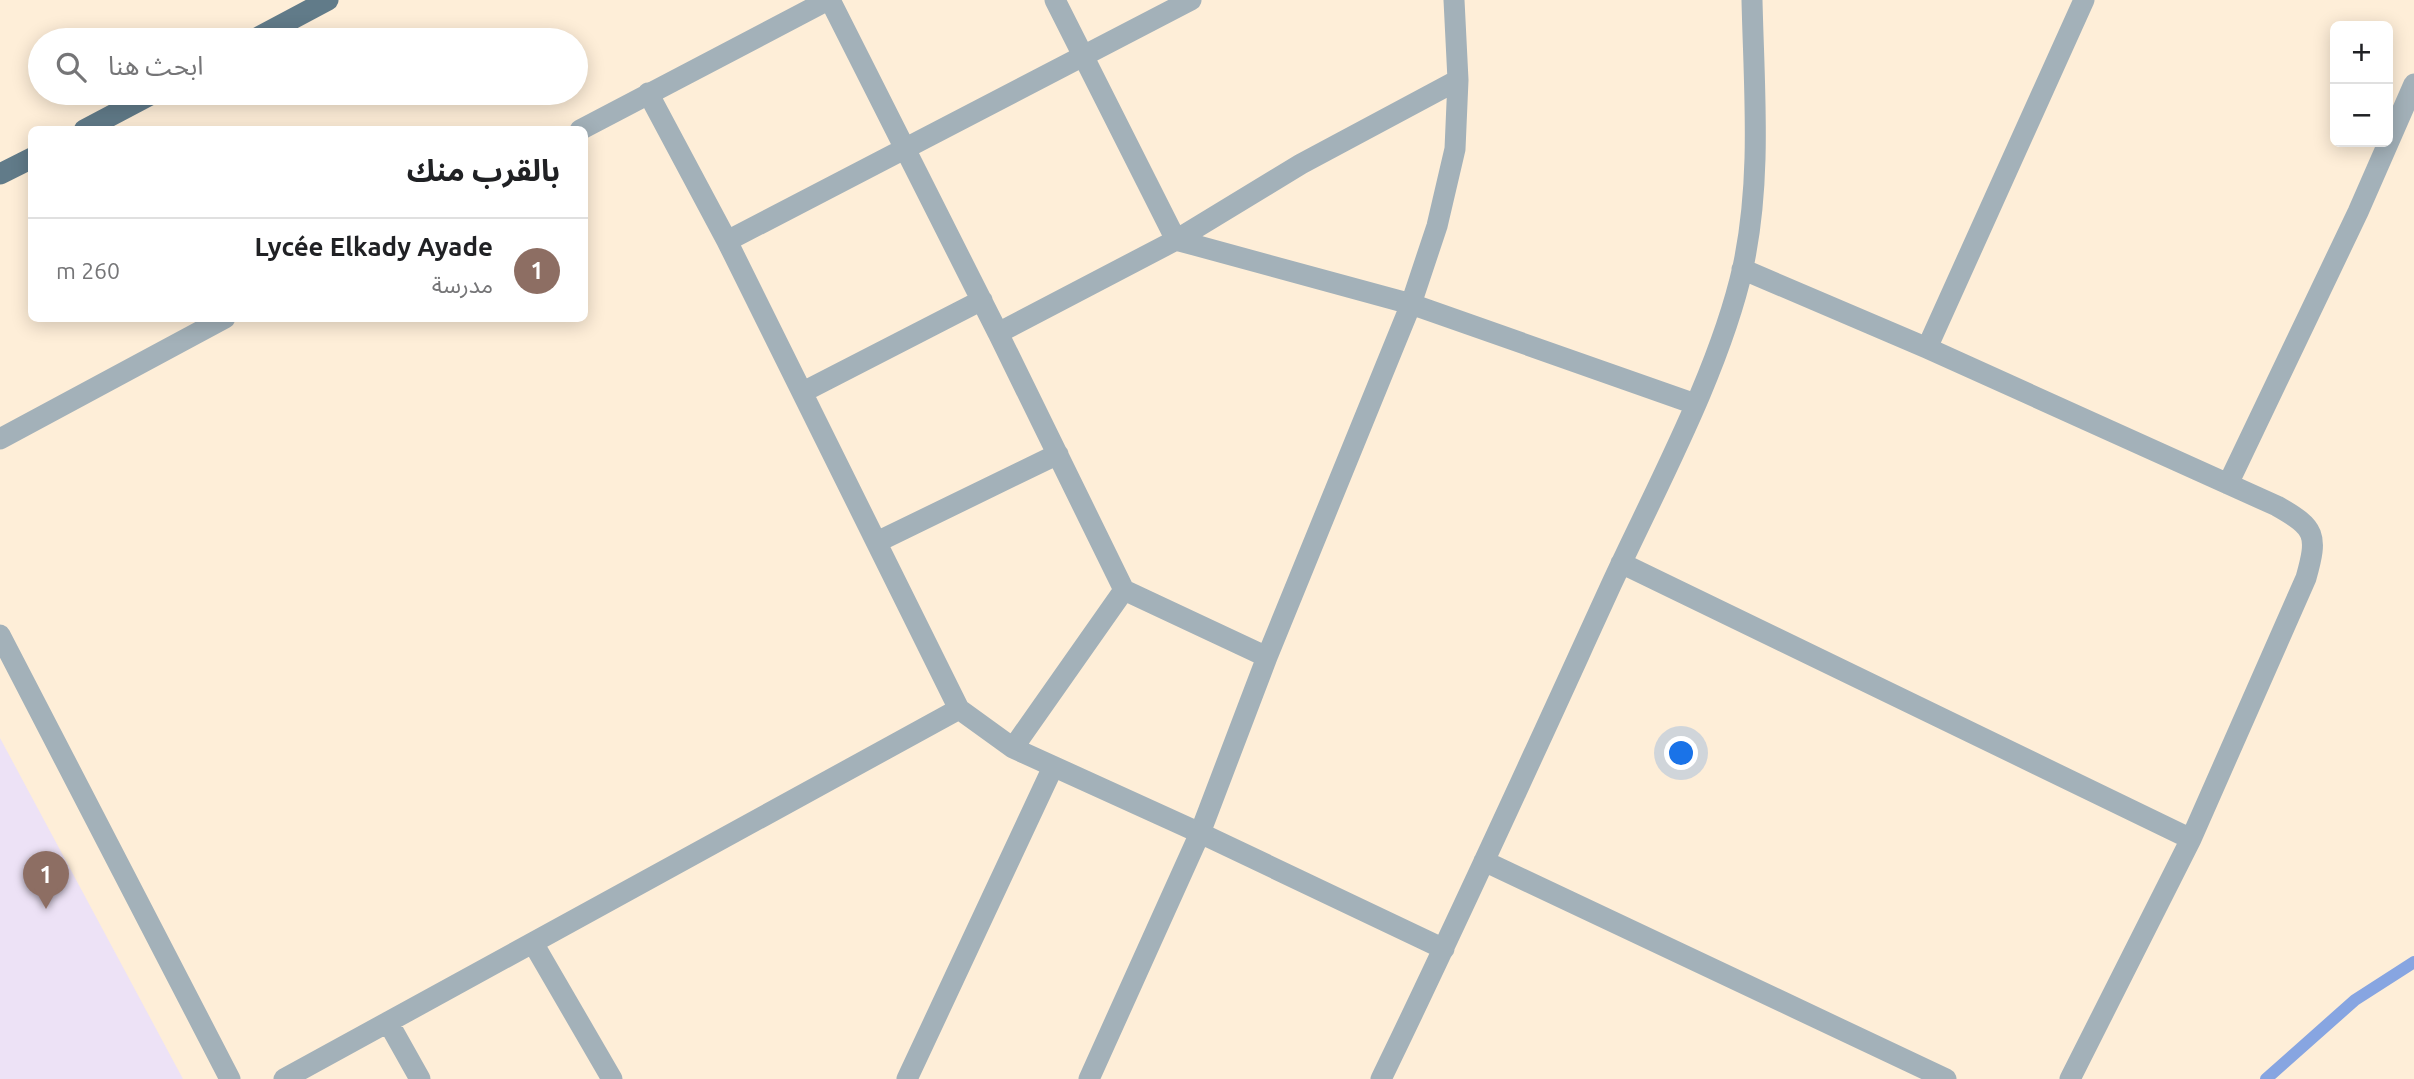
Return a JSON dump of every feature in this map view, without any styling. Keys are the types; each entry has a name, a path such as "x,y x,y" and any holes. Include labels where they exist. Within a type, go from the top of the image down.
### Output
{"main road":[{"path":"276,28 328,0"},
{"path":"92,126 131,105"},
{"path":"0,174 28,160"}],"street":[{"path":"587,126 829,0 982,300 1124,590 1266,657"},
{"path":"1055,0 1176,240 1411,304 1695,404"},
{"path":"727,241 1191,0"},
{"path":"1089,1079 1200,833 1266,657 1411,304 1437,226 1455,149 1458,80 1454,0"},
{"path":"1381,1079 1444,949 1695,404 1728,317 1742,269 1752,216 1755,150 1752,0"},
{"path":"1927,348 2084,0"},
{"path":"998,333 1176,240 1301,164 1458,80"},
{"path":"2228,484 2358,212 2414,84"},
{"path":"648,93 727,241 959,709 1013,748 1444,949"},
{"path":"1742,269 1927,348 2228,484 2304,521 2313,534 2314,552 2306,578 2191,839 2070,1079"},
{"path":"803,392 982,300"},
{"path":"0,439 218,322"},
{"path":"877,542 1058,454"},
{"path":"1621,563 2191,839"},
{"path":"1013,748 1124,590"},
{"path":"0,635 230,1079"},
{"path":"284,1079 959,709"},
{"path":"907,1079 1052,767"},
{"path":"1484,861 1946,1079"},
{"path":"533,943 612,1079"},
{"path":"388,1022 421,1079"}],"shaded area":[{"path":"0,738 183,1079 0,1079"}],"waterway":[{"path":"2266,1079 2355,1000 2414,962"}],"place":[{"name":"Lycée Elkady Ayade","path":"46,909"}]}
